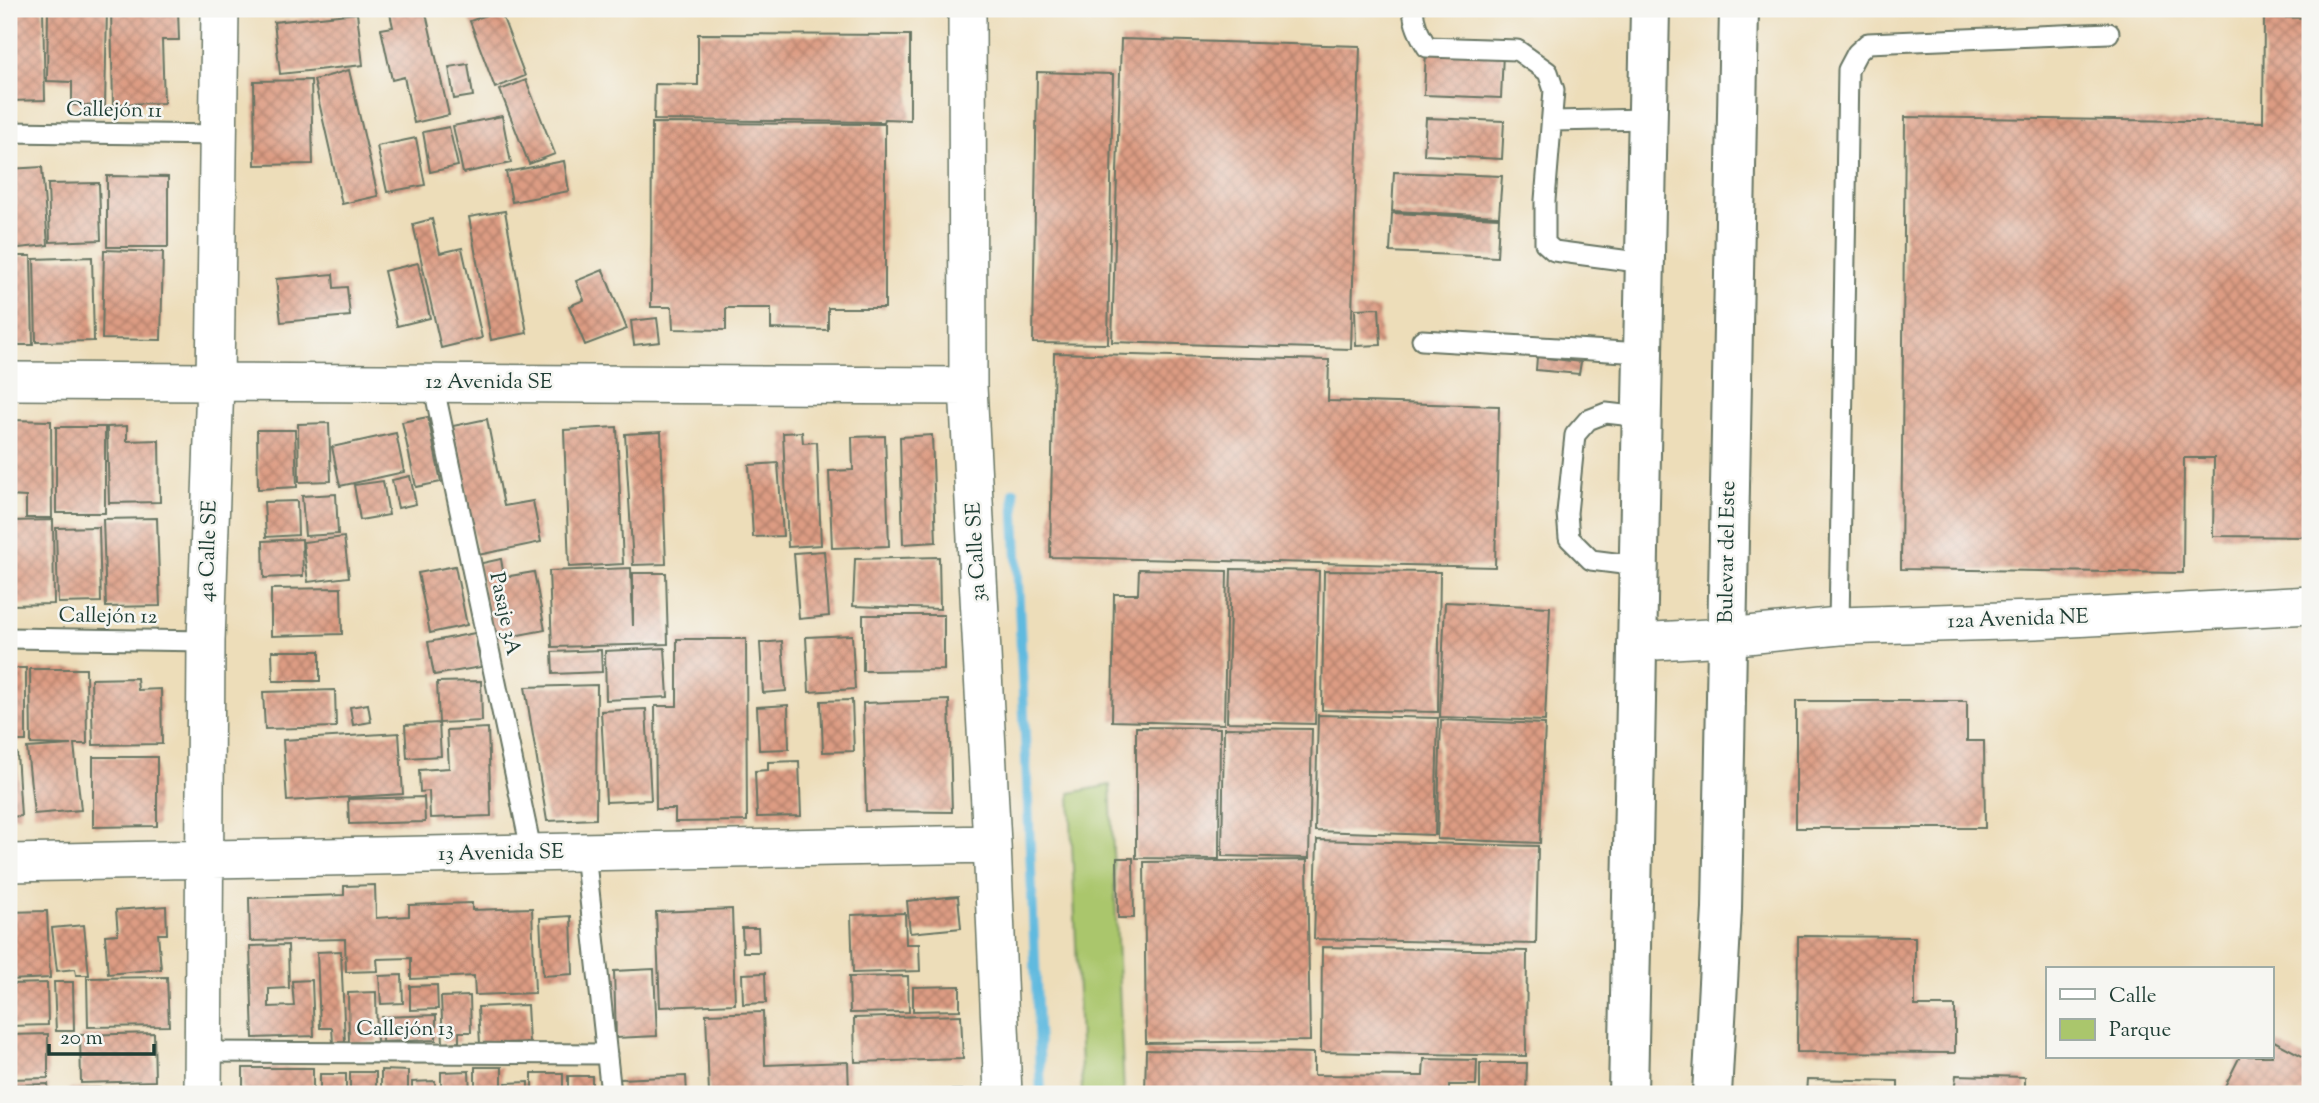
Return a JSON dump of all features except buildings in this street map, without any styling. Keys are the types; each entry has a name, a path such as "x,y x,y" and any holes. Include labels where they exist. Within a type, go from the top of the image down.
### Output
{"highway":[{"path":"1628,1094 1650,9"},
{"name":"Bulevar del Este","path":"1712,1094 1722,909 1740,9"}],"street":[{"name":"4a Calle SE","path":"203,1094 206,641 215,382 220,9"},
{"name":"3a Calle SE","path":"967,9 968,386 1003,1094"},
{"name":"12 Avenida SE","path":"9,381 968,386"},
{"name":"12a Avenida NE","path":"1637,642 1727,637 1839,626 2035,620 2310,605"},
{"name":"13 Avenida SE","path":"9,863 992,844"}],"lane":[{"path":"1413,9 1413,20 1427,47 1517,50 1548,72 1554,90 1545,200 1545,243 1554,251 1644,263"},
{"path":"1839,626 1848,70 1857,53 1868,43 2109,33"},
{"path":"1553,121 1647,120"},
{"name":"Callejón 11","path":"9,132 218,135"},
{"path":"1423,340 1643,353"},
{"name":"Pasaje 3A","path":"433,383 532,854"},
{"path":"1639,566 1591,560 1569,538 1567,513 1569,472 1575,435 1588,420 1606,413 1641,417"},
{"name":"Callejón 12","path":"9,638 206,641"},
{"path":"585,853 611,1094"},
{"name":"Callejón 13","path":"203,1052 607,1054"}],"green space":[{"path":"1110,785 1124,1094 1082,1094 1070,793"}],"waterway":[{"path":"1014,492 1041,1094"}]}
